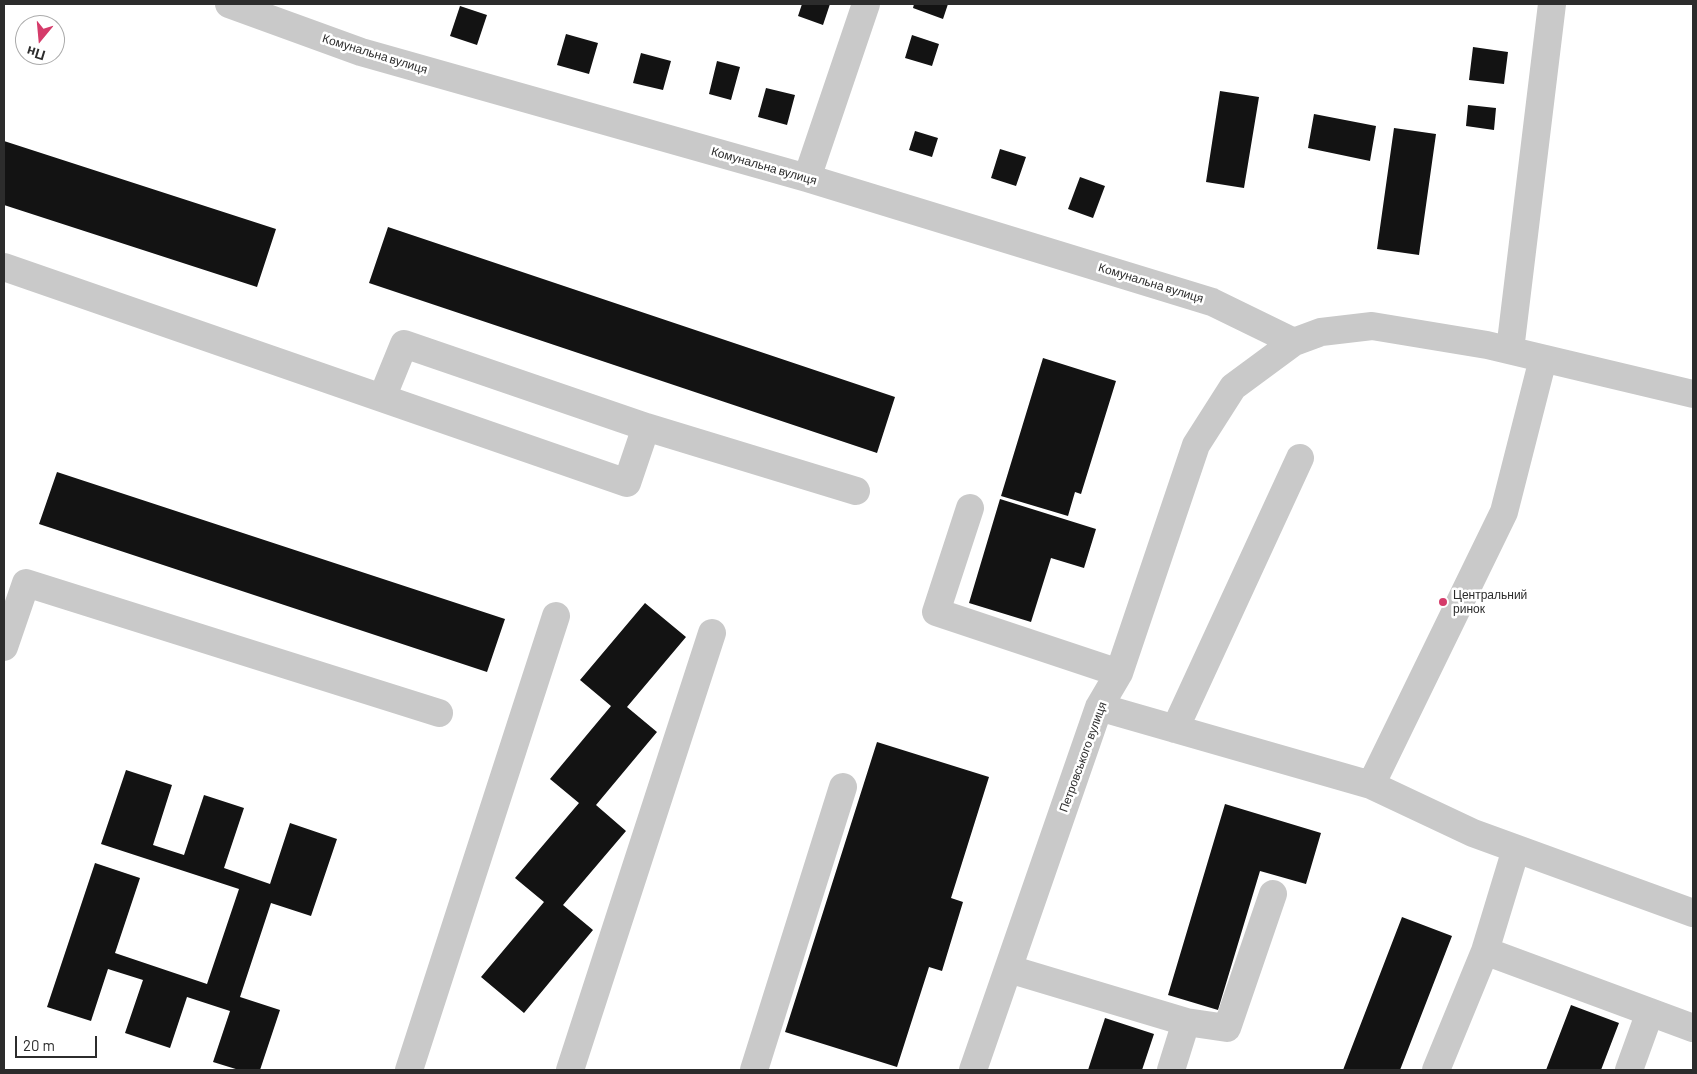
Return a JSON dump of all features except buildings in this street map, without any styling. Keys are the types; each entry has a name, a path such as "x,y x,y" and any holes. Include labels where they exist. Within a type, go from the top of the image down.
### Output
{"street":[{"name":"Комунальна вулиця","path":"229,4 361,52 807,178 1212,302 1294,342"},
{"path":"807,178 866,4"},
{"path":"1510,350 1552,4"},
{"path":"4,267 627,483 646,426"},
{"name":"Петровського вулиця","path":"973,1070 1099,707 1119,673 1196,445 1233,387 1294,342 1321,332 1372,326 1510,350 1693,394"},
{"path":"382,398 404,344 646,426 856,491"},
{"path":"1371,785 1504,512 1543,358"},
{"path":"1175,729 1300,458"},
{"path":"970,508 936,612 1119,673"},
{"path":"4,647 26,583 439,714"},
{"path":"409,1070 556,616"},
{"path":"570,1070 712,633"},
{"path":"1099,707 1371,785 1473,833 1693,913"},
{"path":"754,1070 842,787"},
{"path":"1436,1070 1485,951 1516,849"},
{"path":"1009,969 1186,1022 1227,1028 1273,894"},
{"path":"1485,951 1693,1028"},
{"path":"1629,1070 1650,1012"},
{"path":"1171,1070 1186,1022"}],"place":[{"name":"Центральний ринок","path":"1443,602"}]}
